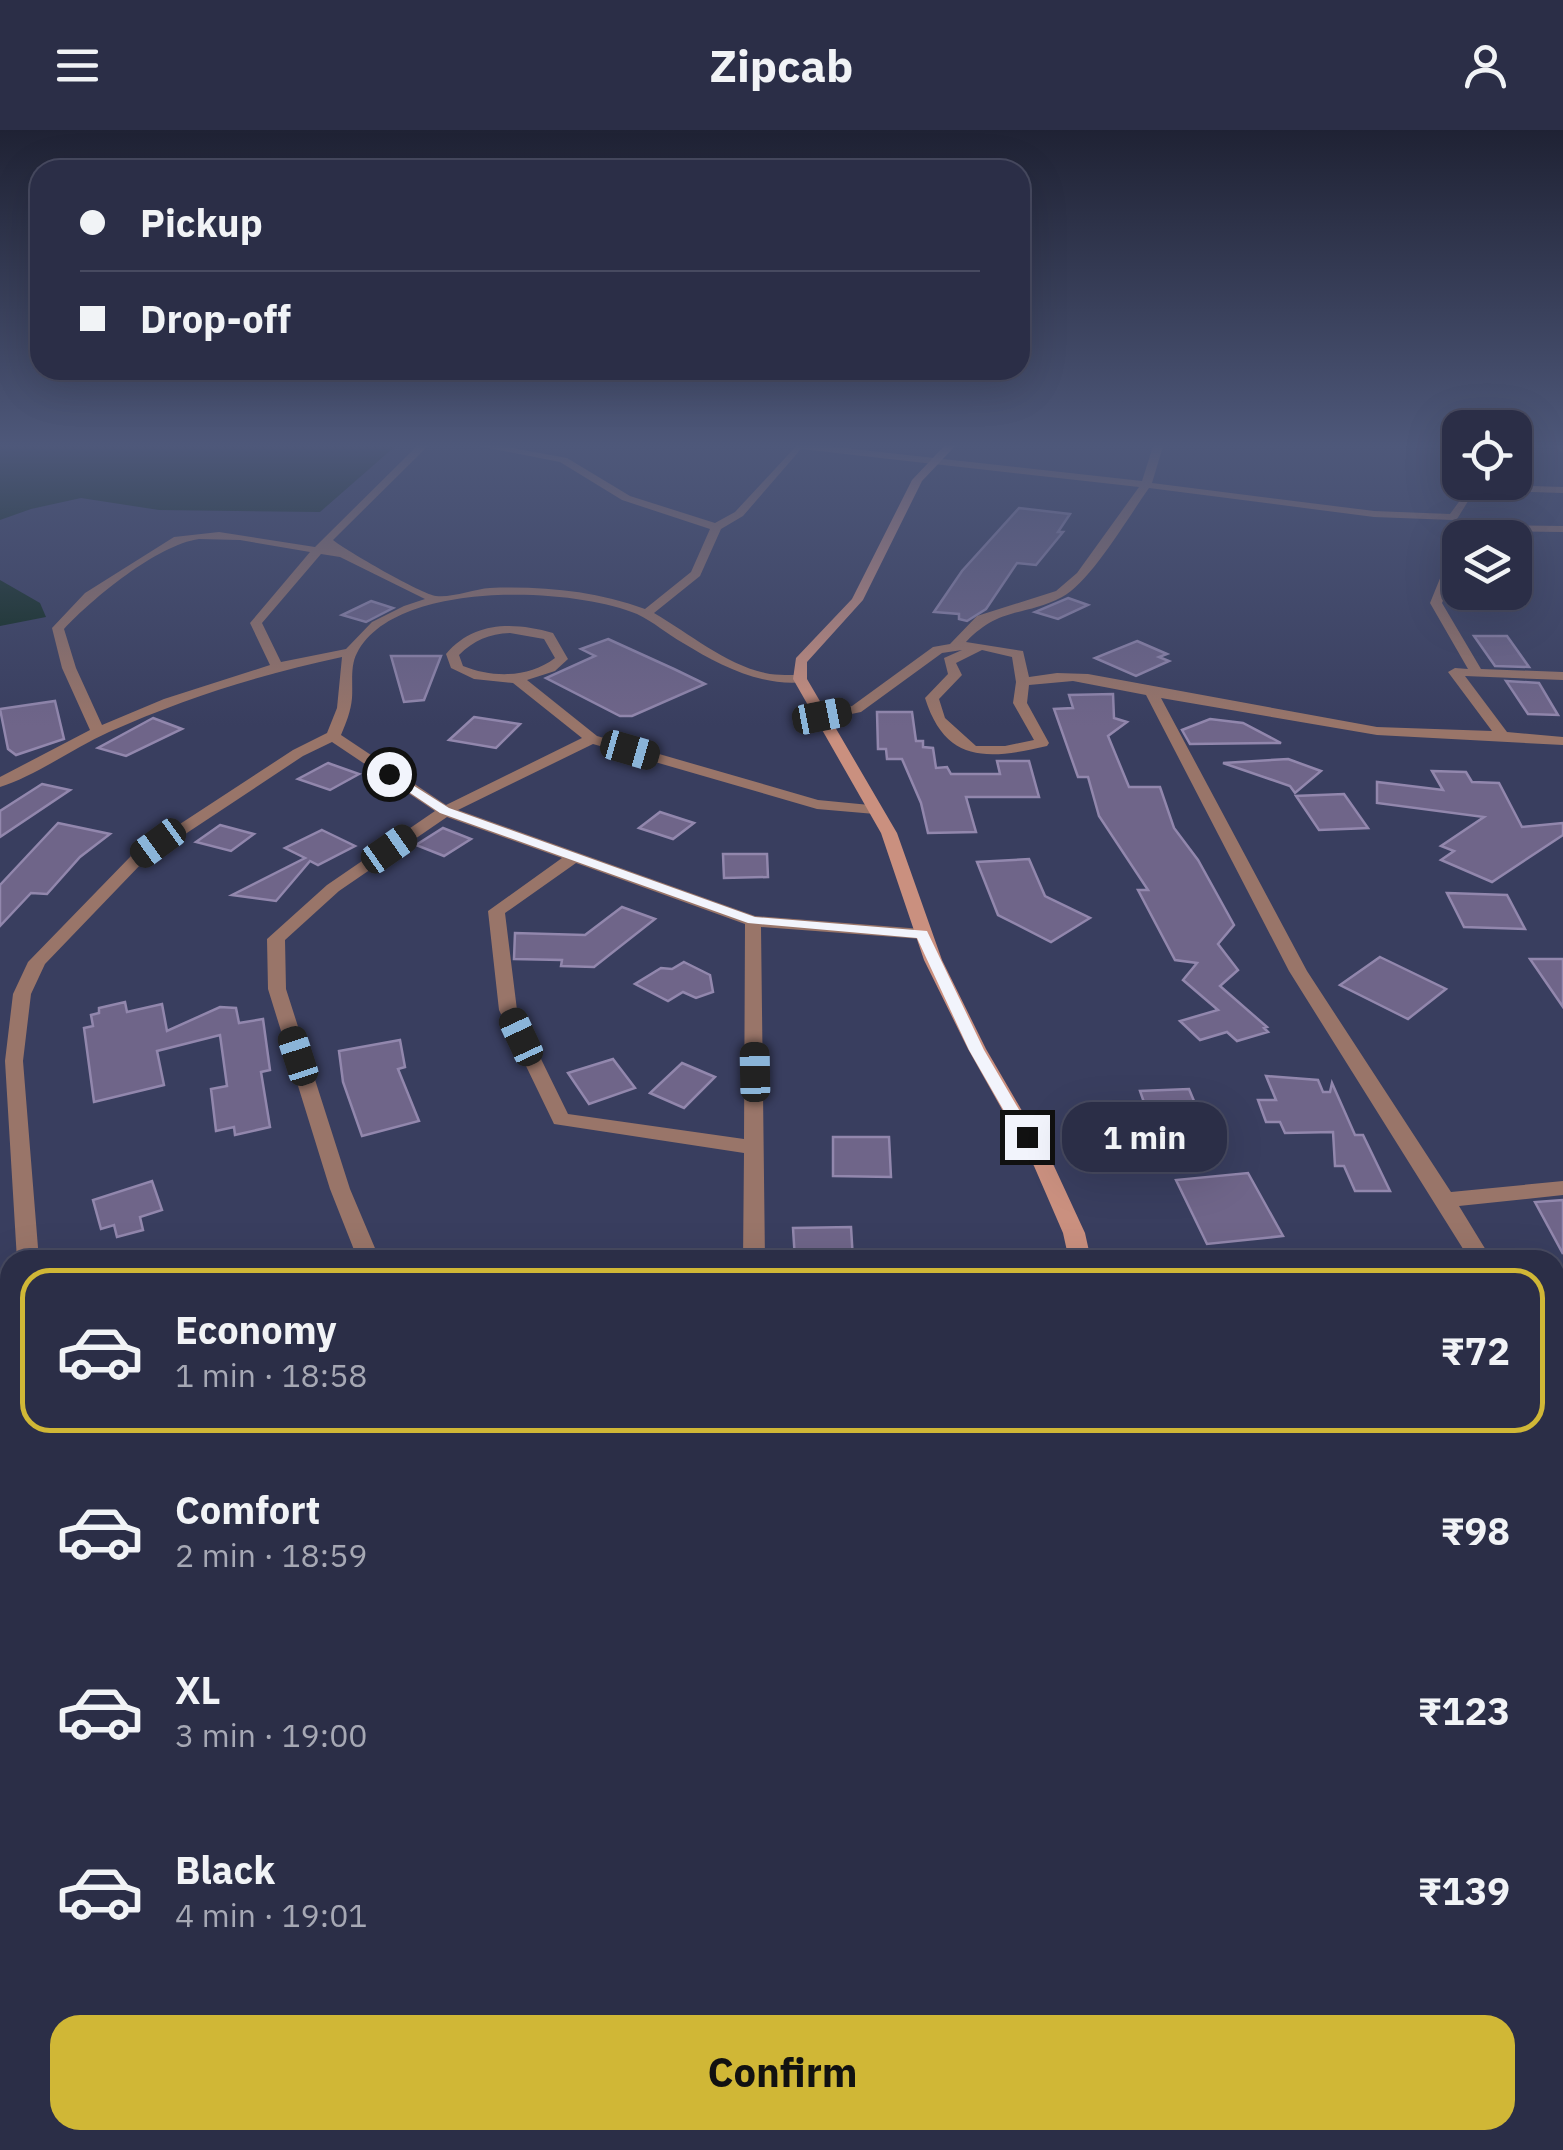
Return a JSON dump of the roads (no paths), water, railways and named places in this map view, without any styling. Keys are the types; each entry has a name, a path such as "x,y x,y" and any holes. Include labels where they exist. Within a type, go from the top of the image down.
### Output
{"street":[{"path":"97,730 69,668 58,628 88,596 178,539 187,537"},
{"path":"237,537 343,554"},
{"path":"277,666 256,623 330,537"},
{"path":"646,614 696,574 712,537"},
{"path":"888,537 857,600 800,661 800,679 889,833 922,934 977,1050 1044,1166 1078,1250"},
{"path":"956,645 981,619 1060,594 1081,575 1109,537"},
{"path":"327,540 343,554 436,600"},
{"path":"1442,588 1436,602 1476,671"},
{"path":"27,1250 14,1061 22,994 37,962 136,859 298,753 333,736 344,710 349,652 369,629 436,600 487,591 531,591 608,601 646,614 711,653 762,676 800,679"},
{"path":"516,679 550,668 562,659 548,636 528,629 477,634 452,654 458,668 474,675 516,679 592,739 817,804 875,809"},
{"path":"822,716 856,709 938,650 956,645 981,646 1018,654 1023,682 1020,704 1042,743 972,750 939,720 932,698 955,674 949,661 981,646"},
{"path":"0,783 97,730 182,694 277,666 349,652"},
{"path":"1502,736 1455,672 1563,676"},
{"path":"1023,682 1055,674 1079,676 1377,731 1563,741"},
{"path":"1151,692 1298,971 1475,1250"},
{"path":"333,736 445,811 753,920 922,934"},
{"path":"365,1250 340,1189 277,989 276,939 332,888 445,811 592,739"},
{"path":"574,857 496,911 508,1010 560,1119 756,1148"},
{"path":"753,920 754,1250"},
{"path":"1445,1200 1563,1188"}]}
